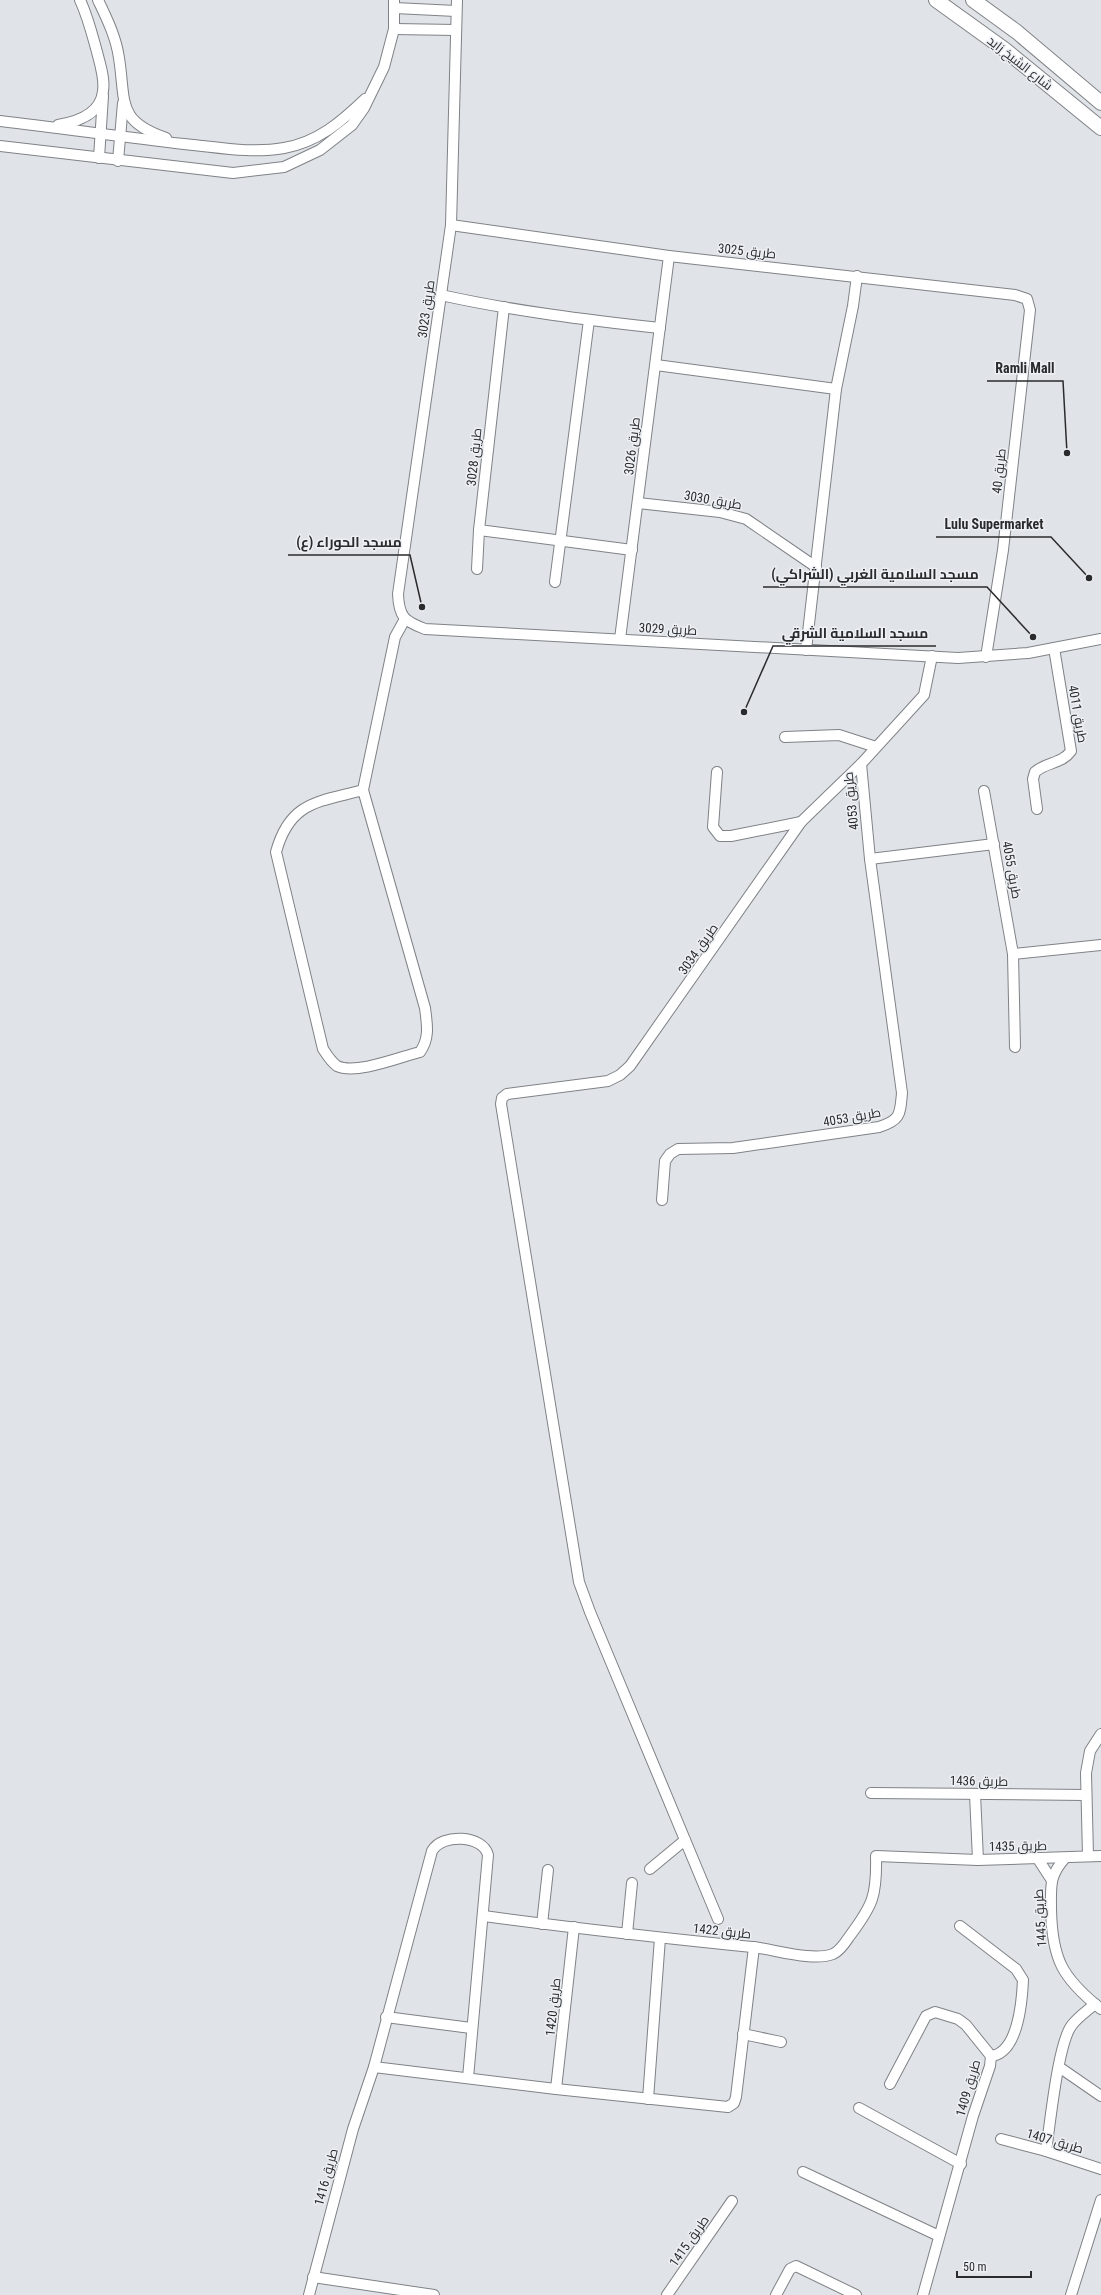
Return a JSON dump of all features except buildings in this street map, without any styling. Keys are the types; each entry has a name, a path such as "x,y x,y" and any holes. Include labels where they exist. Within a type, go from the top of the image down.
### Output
{"main road":[{"name":"شارع الشيخ زايد","path":"936,0 1004,49 1101,128"},
{"name":"شارع الشيخ زايد","path":"973,0 1017,32 1101,103"}],"street":[{"path":"80,0 89,19 102,72 103,92 99,158"},
{"path":"98,0 114,35 119,58 123,101 118,161"},
{"name":"طريق 3023","path":"404,619 399,610 398,594 451,225 457,0"},
{"path":"0,146 118,161 233,173 284,167 320,150 352,125 364,108 384,68 394,29 394,4 456,11"},
{"path":"394,29 456,30"},
{"path":"47,126 81,120 97,105 103,92"},
{"path":"0,121 47,126 120,138 237,150 263,150 285,148 311,140 339,124 371,93"},
{"path":"123,101 130,117 140,126 153,133 183,144"},
{"name":"طريق 3025","path":"451,225 669,256 857,276 1022,296 1027,298 1030,310"},
{"name":"طريق 3026","path":"620,640 669,256"},
{"path":"806,650 836,389 853,306 857,276"},
{"path":"441,295 504,307 589,320 660,328"},
{"name":"طريق 3028","path":"476,569 504,307"},
{"name":"طريق 40","path":"986,657 1004,550 1030,310"},
{"path":"555,582 589,320"},
{"path":"656,365 836,389"},
{"name":"طريق 3030","path":"638,503 720,512 746,519 816,567"},
{"path":"479,530 560,539 632,550"},
{"path":"363,790 309,805 294,815 280,836 276,852 323,1049 333,1062 345,1068 358,1068 420,1052 426,1043 428,1029 425,1008 363,790 395,637 404,619"},
{"name":"طريق 3029","path":"404,619 425,629 932,656"},
{"path":"932,656 986,657 1054,648 1101,639"},
{"name":"طريق 4011","path":"1037,809 1033,779 1035,772 1040,767 1060,761 1071,751 1054,648"},
{"name":"طريق 3034","path":"685,1840 579,1582 501,1104 502,1098 507,1094 608,1081 620,1075 630,1066 801,822 860,764 924,694 932,656"},
{"path":"785,737 839,734 876,747"},
{"name":"طريق 4053","path":"662,1200 665,1161 670,1154 678,1149 733,1148 879,1127 892,1123 900,1114 902,1093 870,859 860,764"},
{"path":"717,772 713,827 720,836 731,836 801,822"},
{"name":"طريق 4055","path":"984,791 1013,954 1015,1047"},
{"path":"870,859 994,844"},
{"path":"1013,954 1101,945"},
{"path":"1088,1856 1086,1773 1090,1751 1101,1734"},
{"name":"طريق 1436","path":"871,1793 1086,1795"},
{"path":"975,1794 978,1860"},
{"name":"طريق 1416","path":"309,2295 353,2129 374,2067 386,2017 435,1845 445,1839 476,1842 484,1846 488,1855 484,1916"},
{"path":"650,1869 685,1840 718,1919"},
{"name":"طريق 1435","path":"815,1957 835,1953 868,1910 876,1891 876,1856 936,1857 978,1860 1101,1856"},
{"name":"طريق 1445","path":"1051,1879 1065,1858"},
{"name":"طريق 1445","path":"1038,1859 1051,1879 1051,1925 1058,1960 1072,1984 1098,2007"},
{"path":"542,1924 548,1870"},
{"path":"627,1934 632,1884"},
{"path":"468,2078 471,2028 484,1916"},
{"name":"طريق 1422","path":"484,1916 660,1938 754,1947 815,1957"},
{"path":"960,1926 1016,1969 1023,1980 1013,2039 1004,2051 991,2056"},
{"name":"طريق 1420","path":"556,2089 574,1927"},
{"path":"648,2099 660,1938"},
{"path":"374,2067 556,2089 724,2107 731,2106 736,2097 754,1947"},
{"path":"1046,2151 1059,2067 1065,2040 1072,2025 1098,2007"},
{"name":"طريق 1409","path":"890,2084 926,2016 935,2012 948,2015 966,2025 991,2056 990,2066 982,2085 923,2295"},
{"path":"386,2017 471,2028"},
{"path":"743,2034 781,2042"},
{"path":"1059,2067 1101,2096"},
{"path":"859,2108 961,2164"},
{"name":"طريق 1407","path":"1001,2139 1046,2151 1101,2169"},
{"path":"803,2172 940,2236"},
{"path":"1071,2295 1101,2200"},
{"name":"طريق 1415","path":"667,2295 732,2201"},
{"path":"776,2295 790,2269 796,2266 856,2295"},
{"path":"313,2277 434,2295"}],"place":[{"name":"Ramli Mall","path":"1067,453"},
{"name":"Lulu Supermarket","path":"1089,578"},
{"name":"مسجد الحوراء (ع)","path":"422,607"},
{"name":"مسجد السلامية الغربي (الشراكي)","path":"1033,637"},
{"name":"مسجد السلامية الشرقي","path":"744,712"}]}
